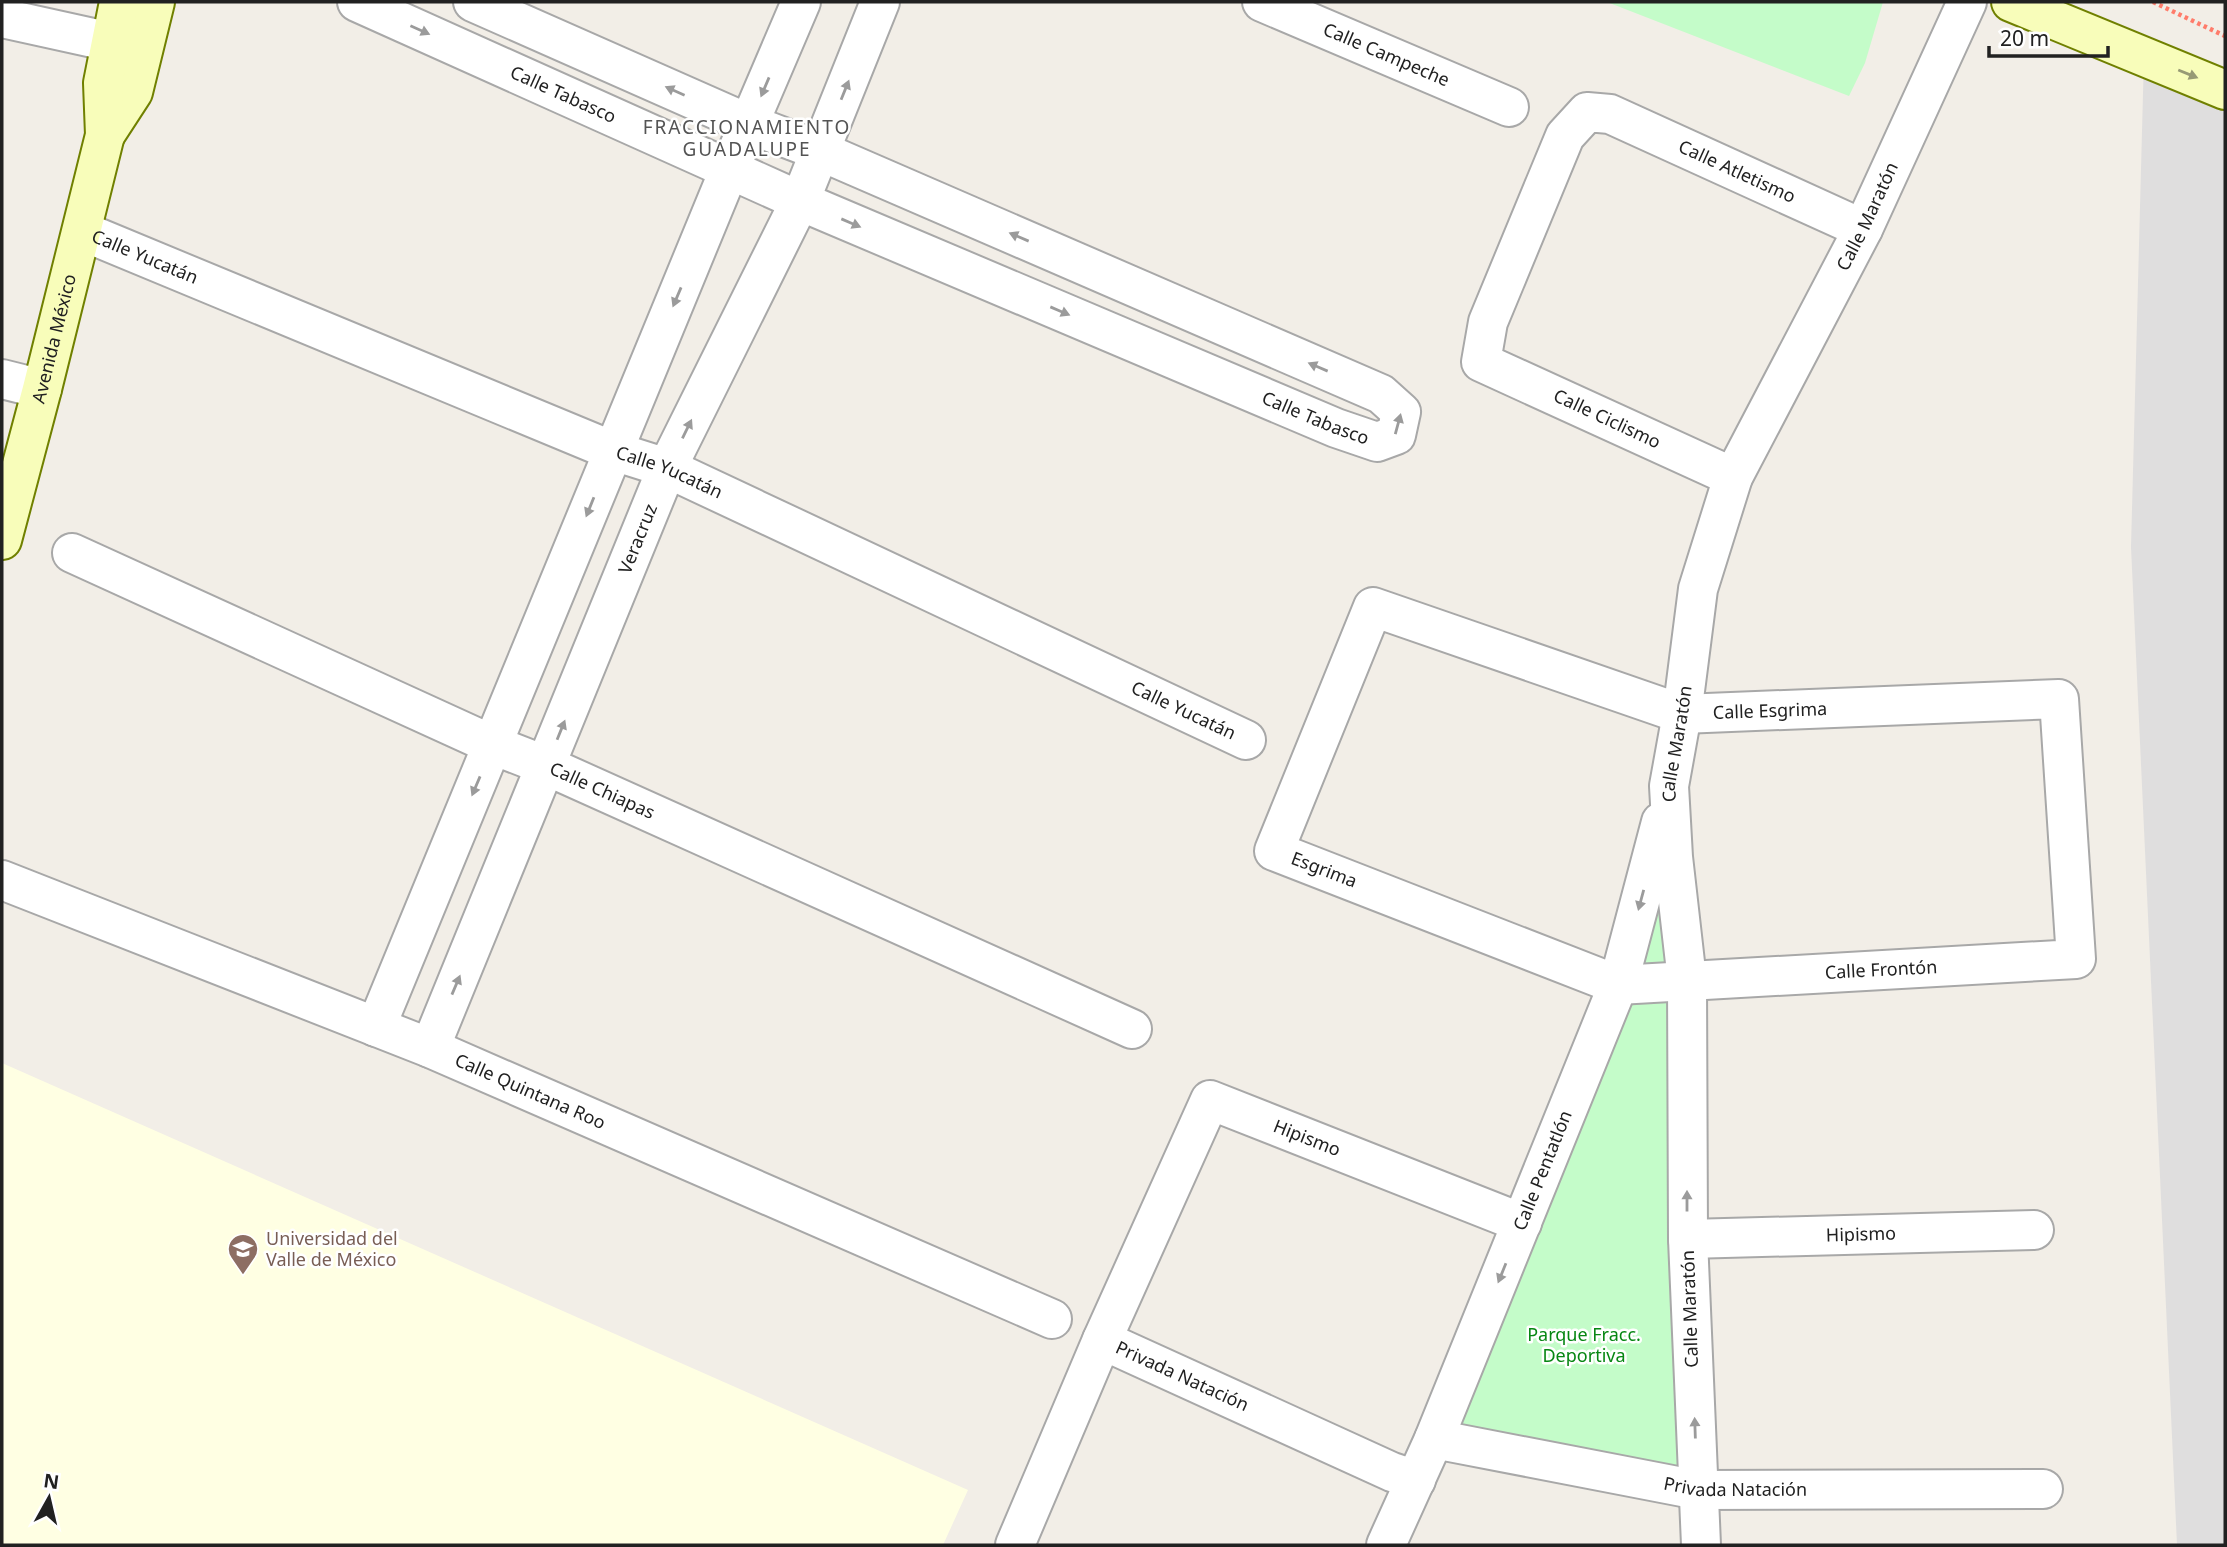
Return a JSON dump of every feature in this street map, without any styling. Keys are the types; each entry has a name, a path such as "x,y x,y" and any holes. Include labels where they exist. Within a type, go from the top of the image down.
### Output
{"main road":[{"name":"Avenida México","path":"119,2 127,45"},
{"name":"Avenida México","path":"2,540 106,135 103,83 155,2"},
{"path":"2011,2 2225,90"}],"street":[{"name":"Calle Tabasco","path":"357,2 800,201 1336,428 1377,442 1396,435 1401,412 1381,394 820,151 749,124 473,2"},
{"path":"376,1027 730,169 802,2"},
{"name":"Veracruz","path":"430,1048 667,468 800,201 880,2"},
{"name":"Calle Campeche","path":"1262,2 1509,107"},
{"name":"Calle Maratón","path":"1700,1545 1688,1239 1687,980 1673,857 1669,786 1682,714 1698,589 1733,477 1863,229 1966,2"},
{"path":"2,18 127,45"},
{"name":"Calle Atletismo","path":"1481,362 1488,323 1565,136 1587,112 1610,114 1863,229"},
{"name":"Calle Yucatán","path":"82,230 613,451 667,468 1247,740"},
{"name":"Calle Ciclismo","path":"1481,362 1733,477"},
{"path":"2,379 42,389"},
{"name":"Calle Chiapas","path":"72,553 493,745 547,766 1132,1028"},
{"name":"Calle Esgrima","path":"1373,607 1682,714 2059,699 2076,959"},
{"name":"Esgrima","path":"1373,607 1274,850 1618,985"},
{"name":"Calle Pentatlón","path":"1386,1545 1434,1439 1618,985 1669,786"},
{"name":"Calle Quintana Roo","path":"2,880 430,1048 1052,1319"},
{"name":"Calle Frontón","path":"1618,985 2076,959"},
{"name":"Hipismo","path":"1102,1340 1210,1100 1522,1223"},
{"name":"Hipismo","path":"1688,1239 2034,1230"},
{"path":"1015,1545 1102,1340"},
{"name":"Privada Natación","path":"1102,1340 1392,1472 1416,1480"},
{"name":"Privada Natación","path":"1434,1439 1698,1490 2043,1489"}],"path":[{"path":"2153,2 2225,36"}],"shaded area":[{"path":"2144,56 2225,90 2225,1545 2177,1545 2131,547"},
{"name":"Universidad del Valle de México","path":"2,1063 968,1490 943,1545 2,1545"}],"green space":[{"path":"1607,2 1883,2 1865,63 1849,96"},
{"name":"Parque Fracc. Deportiva","path":"1673,857 1696,1476 1438,1427"}],"place":[{"name":"Universidad del Valle de México","path":"243,1276"}],"district":[{"name":"FRACCIONAMIENTO GUADALUPE","path":"747,138"}]}
